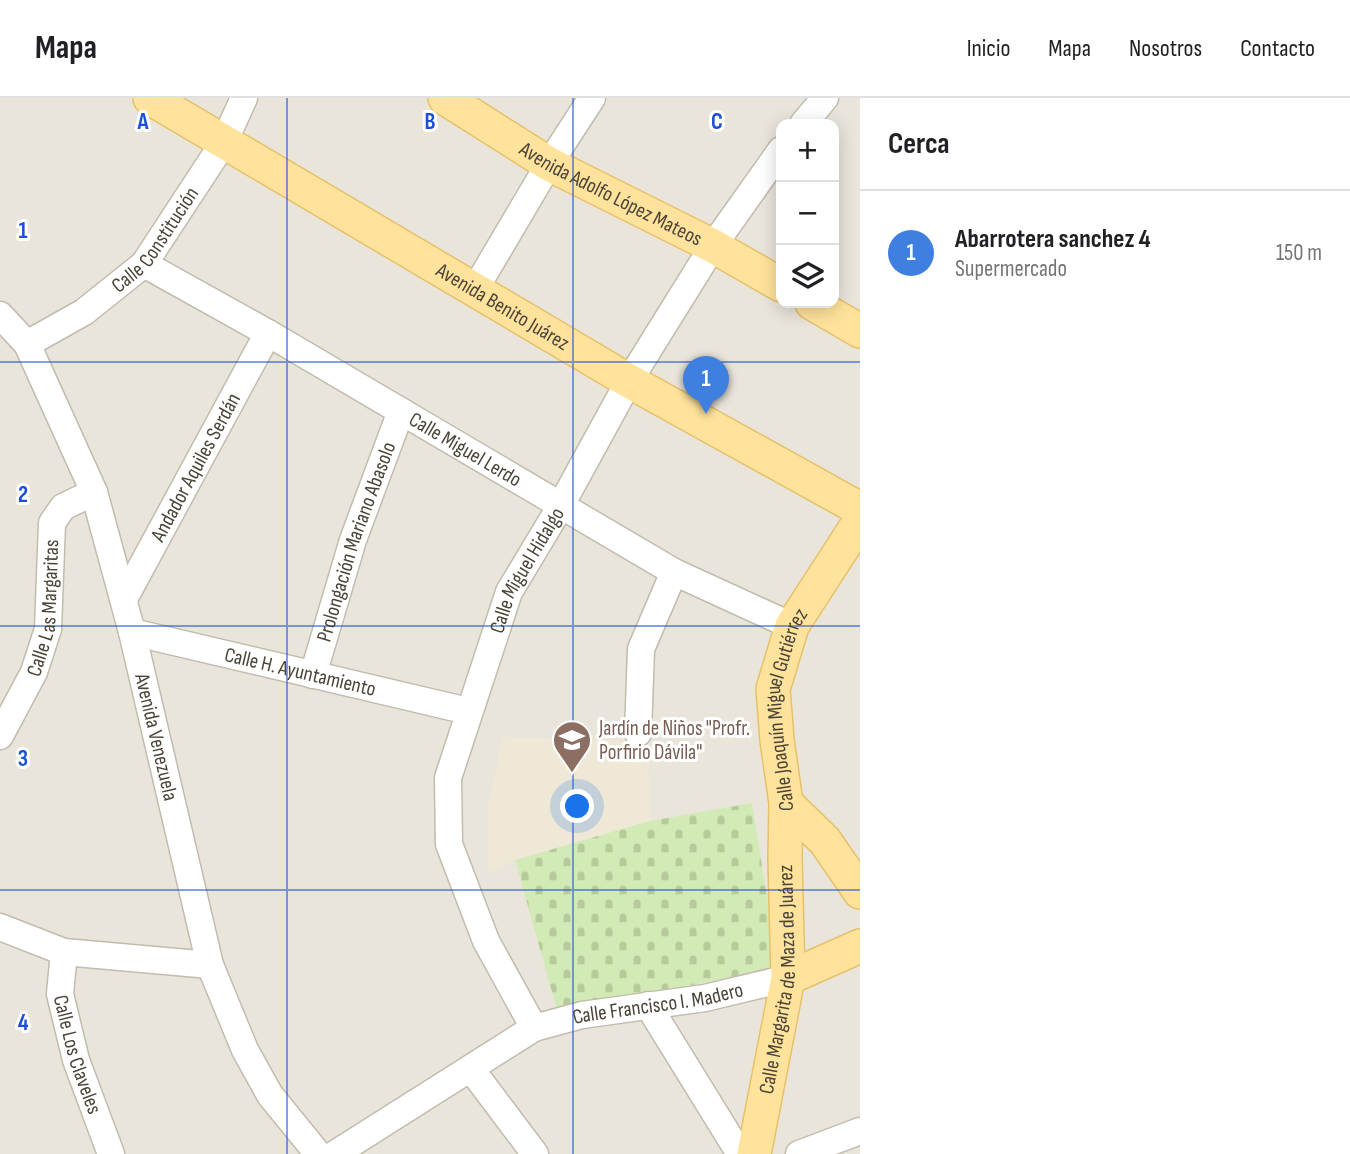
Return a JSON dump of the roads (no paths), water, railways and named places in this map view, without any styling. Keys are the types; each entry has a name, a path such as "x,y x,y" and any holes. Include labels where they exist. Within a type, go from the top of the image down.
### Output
{"main road":[{"name":"Avenida Benito Juárez","path":"150,98 629,381 860,509"},
{"name":"Avenida Adolfo López Mateos","path":"445,98 549,164 713,246 776,282"},
{"path":"821,308 860,331"},
{"name":"Calle Joaquín Miguel Gutiérrez","path":"860,521 792,626 774,689 777,740 786,803 825,841 860,892"},
{"name":"Calle Margarita de Maza de Juárez","path":"754,1154 788,978 786,803"},
{"name":"Calle Francisco I. Madero","path":"788,978 860,947"}],"street":[{"name":"Calle Constitución","path":"27,344 84,312 144,264 224,142 244,98"},
{"path":"474,291 549,164 592,98"},
{"path":"807,119 825,98"},
{"name":"Calle Miguel Hidalgo","path":"534,1028 486,941 449,844 448,778 509,592 629,381 713,246 776,157"},
{"name":"Calle Miguel Lerdo","path":"144,264 268,333 674,572 792,626"},
{"name":"Avenida Venezuela","path":"0,315 27,344 94,492 124,599 210,965 245,1051 270,1096 317,1154"},
{"name":"Andador Aquiles Serdán","path":"124,599 268,333"},
{"name":"Prolongación Mariano Abasolo","path":"313,675 353,540 401,411"},
{"name":"Calle Las Margaritas","path":"0,736 34,672 48,629 52,523 63,507 94,492"},
{"path":"638,733 641,649 674,572"},
{"name":"Calle H. Ayuntamiento","path":"132,632 468,711"},
{"path":"0,927 64,952 210,965"},
{"name":"Calle Los Claveles","path":"64,952 60,993 72,1046 111,1154"},
{"name":"Calle Francisco I. Madero","path":"335,1154 534,1028 582,1015 705,998 788,978"},
{"path":"648,1005 740,1154"},
{"path":"471,1069 535,1154"},
{"path":"799,1154 860,1131"}],"place":[{"name":"Abarrotera sanchez 4","path":"706,414"},
{"name":"Jardín de Niños \"Profr. Porfirio Dávila\"","path":"572,774"}]}
